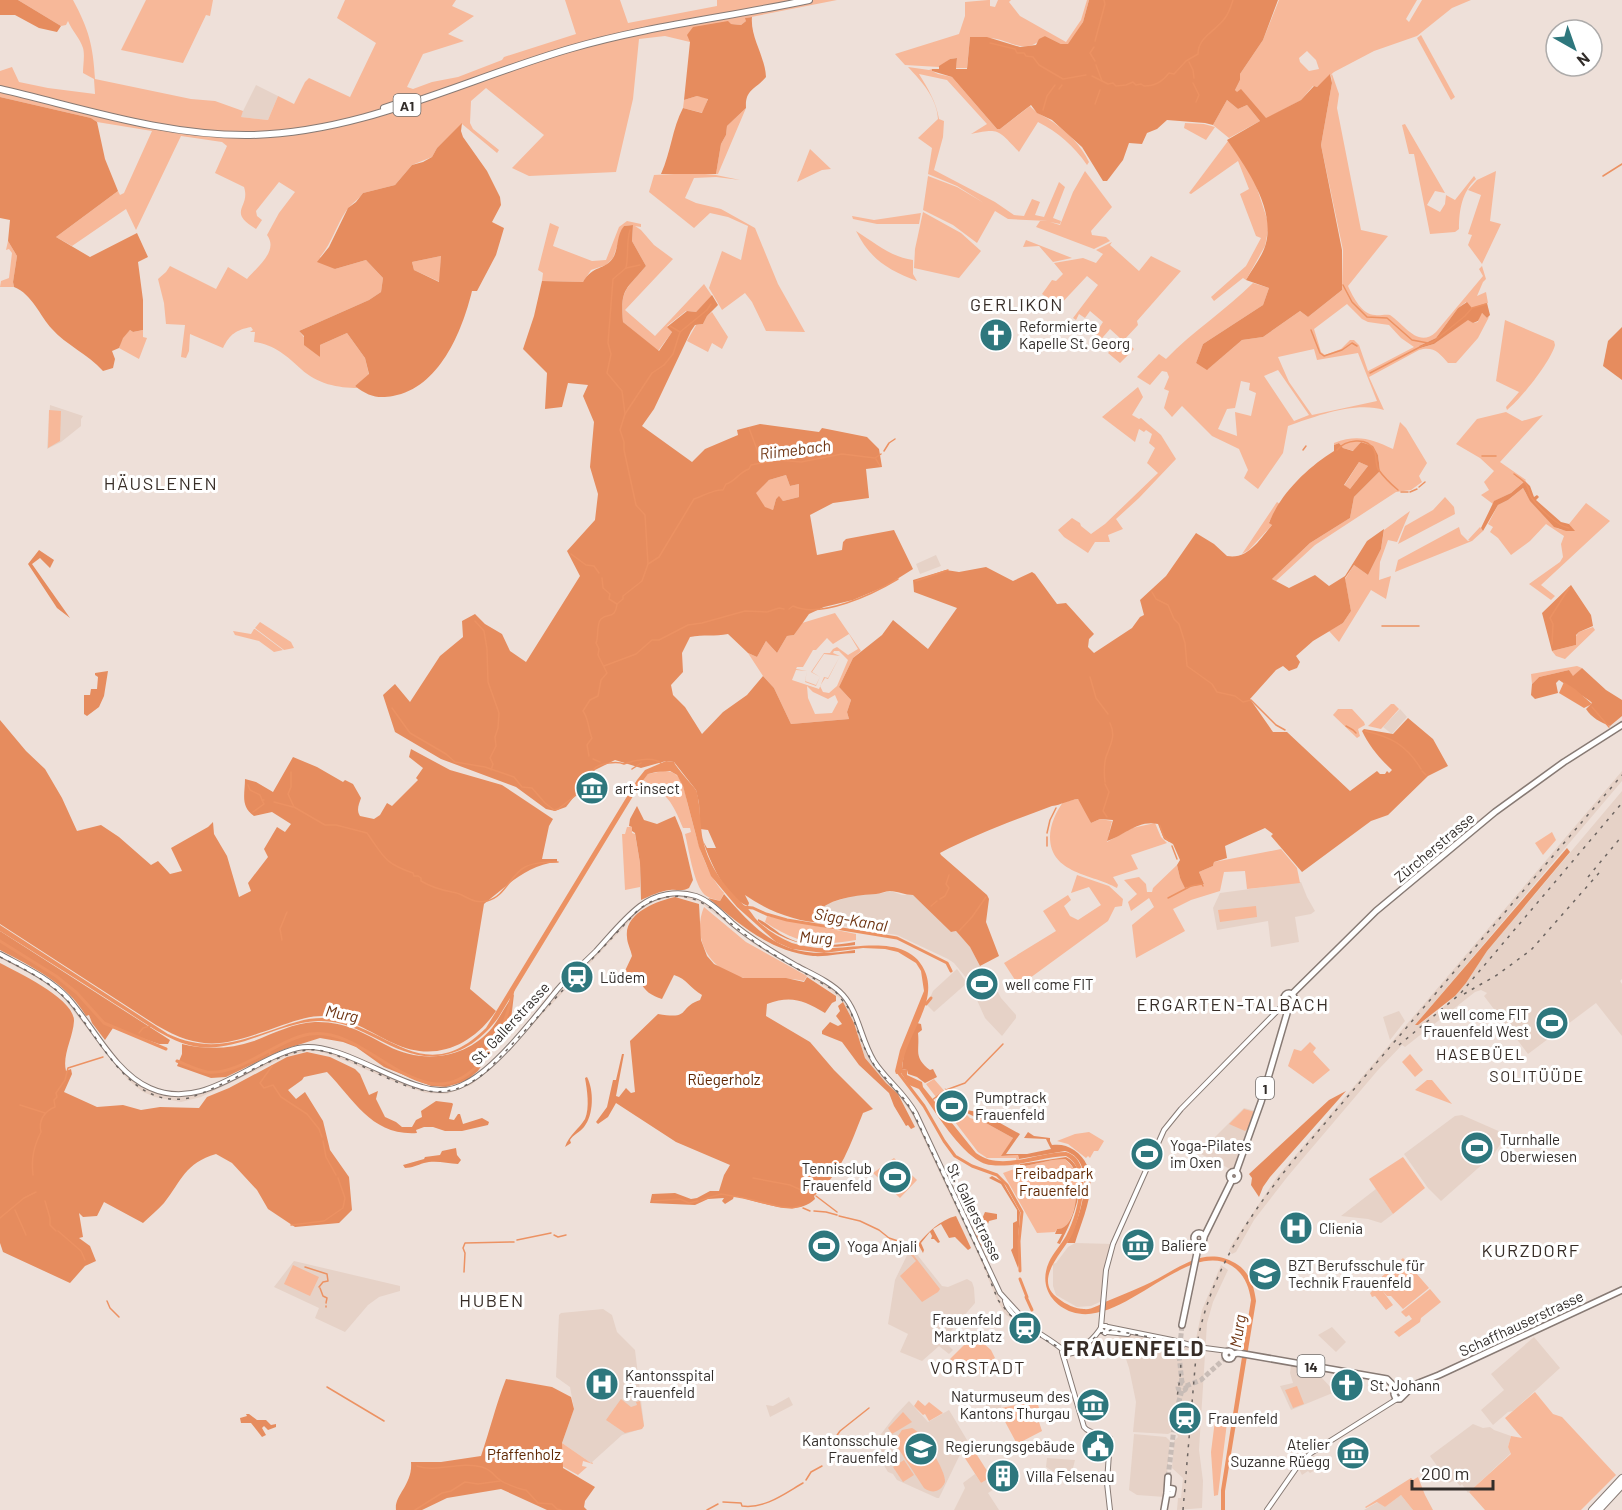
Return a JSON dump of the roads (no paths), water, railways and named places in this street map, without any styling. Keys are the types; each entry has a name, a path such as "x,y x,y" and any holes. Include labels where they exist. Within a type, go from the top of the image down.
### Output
{"highway":[{"name":"A1","path":"0,87 178,126 229,131 288,128 332,121 381,109 527,58 598,37 662,22 788,0"},
{"name":"A1","path":"0,87 116,118 178,130 229,135 291,132 334,125 383,112 542,57 599,41 664,26 809,0"},
{"path":"1592,1510 1622,1478"},
{"path":"1599,1510 1622,1485"}],"main road":[{"name":"Zürcherstrasse","path":"1288,1002 1284,999 1285,994 1292,994 1376,911 1521,792 1622,723"},
{"name":"St. Gallerstrasse","path":"0,954 44,978 59,989 128,1074 143,1085 160,1092 185,1094 203,1091 290,1051 311,1047 328,1049 416,1086 443,1090 463,1085 483,1071 538,1013 564,981 640,906 650,899 666,894 680,893 695,896 712,906 755,941 830,984 845,998 873,1059 905,1096 916,1114 1006,1306 1065,1352"},
{"name":"1","path":"1182,1325 1198,1245 1203,1241 1204,1234 1232,1180 1238,1177 1236,1172 1261,1102 1288,1002"},
{"path":"1104,1329 1106,1270 1119,1229 1164,1130 1181,1109 1288,1002"},
{"name":"Schaffhauserstrasse","path":"1398,1394 1622,1290"},
{"path":"1104,1329 1176,1345 1194,1346"},
{"path":"1104,1329 1081,1347 1065,1352 1063,1360 1084,1427 1091,1433 1109,1436 1107,1483 1110,1510"},
{"path":"1205,1347 1227,1355"},
{"name":"14","path":"1227,1355 1252,1355 1383,1378 1389,1380 1398,1394"},
{"path":"1267,1510 1297,1467 1311,1453 1378,1411 1398,1394"},
{"path":"1166,1510 1169,1477"}],"waterway":[{"path":"1095,41 1105,4 1104,0"},
{"path":"1092,76 1116,86 1133,82 1144,86 1158,83 1169,73 1174,74 1186,61 1198,54 1201,43 1225,18 1233,0"},
{"path":"990,43 1015,49 1017,53 1033,57 1039,65 1063,79 1086,75"},
{"path":"1094,47 1090,53 1095,61"},
{"path":"1189,62 1194,78"},
{"path":"1096,65 1102,81"},
{"path":"1193,83 1199,95 1196,102"},
{"path":"1043,110 1047,96 1055,85"},
{"path":"1059,89 1062,85"},
{"path":"1095,104 1100,90"},
{"path":"1603,176 1622,164"},
{"path":"617,604 623,596 642,581 648,564 645,515 636,505 620,430 625,414 622,391 607,373 611,354 608,343 613,279 626,268 630,230"},
{"path":"626,268 640,265"},
{"path":"1343,285 1352,302 1367,317 1387,318 1412,340 1428,343"},
{"path":"625,414 652,373 664,365 673,354 680,332 711,304"},
{"path":"1370,373 1433,342 1472,308 1486,304"},
{"path":"670,326 680,332"},
{"path":"1311,330 1320,353 1324,356 1342,350 1352,343 1357,346"},
{"path":"749,428 762,463"},
{"name":"Riimebach","path":"884,451 895,439"},
{"path":"1337,450 1345,444 1356,441 1371,446 1378,469 1398,490"},
{"path":"1303,450 1306,446"},
{"name":"Riimebach","path":"648,564 659,557 694,499 723,490 726,484 749,469 751,465 777,460 801,462 842,454 875,458 881,454"},
{"path":"1482,456 1496,456"},
{"path":"876,459 880,466"},
{"path":"1514,474 1526,484 1531,497 1543,511 1559,524 1569,528"},
{"path":"1419,487 1425,482"},
{"path":"1410,492 1417,489"},
{"path":"1401,492 1408,492"},
{"path":"571,554 586,565 594,566 599,573"},
{"path":"916,581 948,570"},
{"path":"589,756 587,745 592,738 583,711 590,700 598,696 601,680 607,673 598,655 599,649 596,643 599,624 601,619 615,612 617,604 609,599 610,594 603,588 602,578"},
{"path":"789,609 793,606 818,609 847,603 898,579"},
{"path":"1552,644 1553,624 1550,618 1569,588"},
{"path":"1152,592 1156,599 1168,605 1174,619 1179,624 1185,643 1187,666 1212,684 1217,692 1235,696 1243,702 1251,700 1276,725 1285,730"},
{"path":"604,666 636,654 652,640 659,640 688,625 745,611 767,612 779,608 784,609"},
{"path":"475,621 484,631 488,682 499,713 495,737 496,746 490,758 493,764 491,770"},
{"path":"1382,626 1419,626"},
{"path":"1090,677 1096,698 1108,714"},
{"path":"1592,707 1609,727"},
{"path":"392,708 410,733 446,754 455,762 485,767 514,777 522,787 532,788 554,810 580,792"},
{"path":"1105,782 1105,760 1113,736 1110,723"},
{"path":"1346,726 1356,733"},
{"path":"1365,731 1383,736 1404,748 1421,769"},
{"path":"593,759 600,762"},
{"path":"594,769 608,763 624,764 644,760 654,760 662,764"},
{"path":"632,769 641,763"},
{"path":"582,790 592,771"},
{"path":"1422,771 1426,775"},
{"path":"291,772 291,787 288,794 294,807 325,825 336,825 367,833 381,854 390,862 436,888 472,900 487,901 503,891 515,875 525,867 537,863 558,862"},
{"path":"1105,784 1109,792 1103,811 1107,817"},
{"path":"248,785 250,790 260,795 262,800"},
{"path":"253,812 264,804 262,800 264,800"},
{"path":"274,802 293,807"},
{"path":"1047,833 1056,808"},
{"path":"1160,826 1164,837 1169,841"},
{"path":"1047,837 1047,846"},
{"path":"1172,846 1177,859"},
{"path":"940,899 945,896 949,888 946,884 949,875"},
{"path":"1168,898 1191,886 1202,884 1203,886"},
{"path":"959,931 986,897"},
{"path":"931,906 937,901"},
{"name":"Sigg-Kanal","path":"743,907 753,908 787,920 897,938 947,963 951,971"},
{"path":"282,940 280,929 287,912"},
{"path":"0,941 56,976 77,993 104,1023 166,1049"},
{"path":"177,1061 203,1071 220,1072 245,1063 297,1037 310,1034 331,1035 353,1043 414,1078 435,1084 455,1081 476,1067 490,1050 508,1011 513,990"},
{"name":"Sigg-Kanal","path":"924,1003 926,1004 931,998"},
{"path":"139,1033 143,1028 150,1026"},
{"path":"946,1090 965,1083 1003,1044"},
{"path":"269,1050 270,1055"},
{"path":"33,1175 33,1158 41,1132 41,1120 48,1111 55,1107 56,1093 65,1080 68,1068 103,1057"},
{"path":"272,1066 260,1083 264,1088 273,1085 281,1097 307,1114 319,1129 322,1137"},
{"path":"898,1072 924,1106 955,1156 972,1166 997,1175 1007,1185 1022,1212 1019,1241 1020,1271"},
{"path":"932,1100 943,1092"},
{"path":"20,1105 45,1113"},
{"path":"323,1141 326,1157 336,1175"},
{"path":"291,1225 324,1221 343,1208 345,1198 338,1178"},
{"path":"753,1178 790,1185 810,1194"},
{"path":"0,1218 24,1198 36,1192"},
{"path":"701,1200 721,1194 781,1207 801,1206"},
{"path":"816,1196 837,1212"},
{"path":"653,1201 680,1199 689,1203 698,1201"},
{"path":"45,1201 50,1225 56,1231"},
{"path":"803,1208 810,1211"},
{"path":"15,1210 26,1235"},
{"path":"814,1211 837,1215"},
{"path":"839,1216 860,1221 879,1230 889,1238 904,1243"},
{"path":"58,1231 81,1251 85,1260"},
{"path":"517,1240 551,1233"},
{"path":"554,1235 558,1237 566,1235"},
{"path":"464,1272 463,1248 465,1243 514,1242"},
{"path":"305,1267 327,1274 328,1281 323,1282 319,1287"},
{"path":"1020,1279 1027,1297"},
{"path":"320,1288 323,1296 327,1298 326,1303"},
{"path":"1026,1297 1032,1310"},
{"path":"107,1301 119,1317"},
{"path":"327,1387 384,1421"},
{"path":"829,1447 840,1431 869,1408"},
{"path":"417,1466 425,1468 465,1465 482,1467 502,1481 526,1490 538,1503 552,1504 561,1510"},
{"path":"806,1480 811,1472 822,1466"},
{"path":"415,1510 465,1482 478,1484 500,1481"},
{"path":"723,1502 741,1503 742,1506 759,1505 774,1500 803,1483"},
{"path":"707,1510 718,1504"}],"tunnel":[{"path":"1182,1325 1179,1355 1182,1383"},
{"path":"1186,1386 1201,1380 1223,1360"},
{"path":"1182,1383 1186,1387 1182,1391 1178,1387 1182,1383"},
{"path":"1168,1477 1176,1412 1182,1390"}],"railway":[{"path":"1183,1510 1197,1344 1212,1292 1235,1244 1264,1199 1297,1156 1622,775"},
{"path":"1399,1045 1460,994 1622,803"},
{"path":"1588,877 1622,836"},
{"path":"1464,994 1497,975 1531,950 1599,873"},
{"path":"0,957 49,984 76,1011 116,1065 131,1081 148,1092 167,1099 189,1098 272,1061 305,1050 327,1052 405,1085 437,1092 454,1090 470,1083 488,1070 639,909 652,901 665,897 682,896 697,900 711,908 761,947 835,991 850,1010 864,1047 874,1065 905,1100 914,1114 982,1260 998,1300 1010,1315 1037,1335 1067,1352 1078,1350 1101,1333 1111,1330 1171,1341 1176,1346 1180,1359 1177,1398"}],"place":[{"name":"Reformierte Kapelle St. Georg","path":"996,335"},
{"name":"art-insect","path":"592,788"},
{"name":"Lüdem","path":"577,977"},
{"name":"well come FIT","path":"982,984"},
{"name":"well come FIT Frauenfeld West","path":"1552,1023"},
{"name":"Pumptrack Frauenfeld","path":"952,1106"},
{"name":"Turnhalle Oberwiesen","path":"1477,1148"},
{"name":"Yoga-Pilates im Oxen","path":"1147,1154"},
{"name":"Tennisclub Frauenfeld","path":"895,1177"},
{"name":"Clienia","path":"1296,1228"},
{"name":"Baliere","path":"1138,1245"},
{"name":"Yoga Anjali","path":"824,1246"},
{"name":"BZT Berufsschule für Technik Frauenfeld","path":"1265,1274"},
{"name":"Frauenfeld Marktplatz","path":"1025,1328"},
{"name":"Kantonsspital Frauenfeld","path":"602,1384"},
{"name":"St. Johann","path":"1347,1385"},
{"name":"Naturmuseum des Kantons Thurgau","path":"1093,1405"},
{"name":"Frauenfeld","path":"1185,1418"},
{"name":"Regierungsgebäude","path":"1098,1446"},
{"name":"Kantonsschule Frauenfeld","path":"921,1449"},
{"name":"Atelier Suzanne Rüegg","path":"1353,1453"},
{"name":"Villa Felsenau","path":"1003,1476"}],"district":[{"name":"GERLIKON","path":"1017,304"},
{"name":"HÄUSLENEN","path":"161,483"},
{"name":"ERGARTEN-TALBACH","path":"1233,1004"},
{"name":"HASEBÜEL","path":"1481,1053"},
{"name":"SOLITÜÜDE","path":"1537,1075"},
{"name":"KURZDORF","path":"1531,1250"},
{"name":"HUBEN","path":"492,1300"},
{"name":"FRAUENFELD","path":"1134,1347"},
{"name":"VORSTADT","path":"978,1367"}],"water label":[{"name":"Murg","path":"816,937"},
{"name":"Murg","path":"342,1013"},
{"name":"Murg","path":"1237,1331"}],"park label":[{"name":"Rüegerholz","path":"724,1079"},
{"name":"Freibadpark Frauenfeld","path":"1054,1182"},
{"name":"Pfaffenholz","path":"524,1454"}]}
